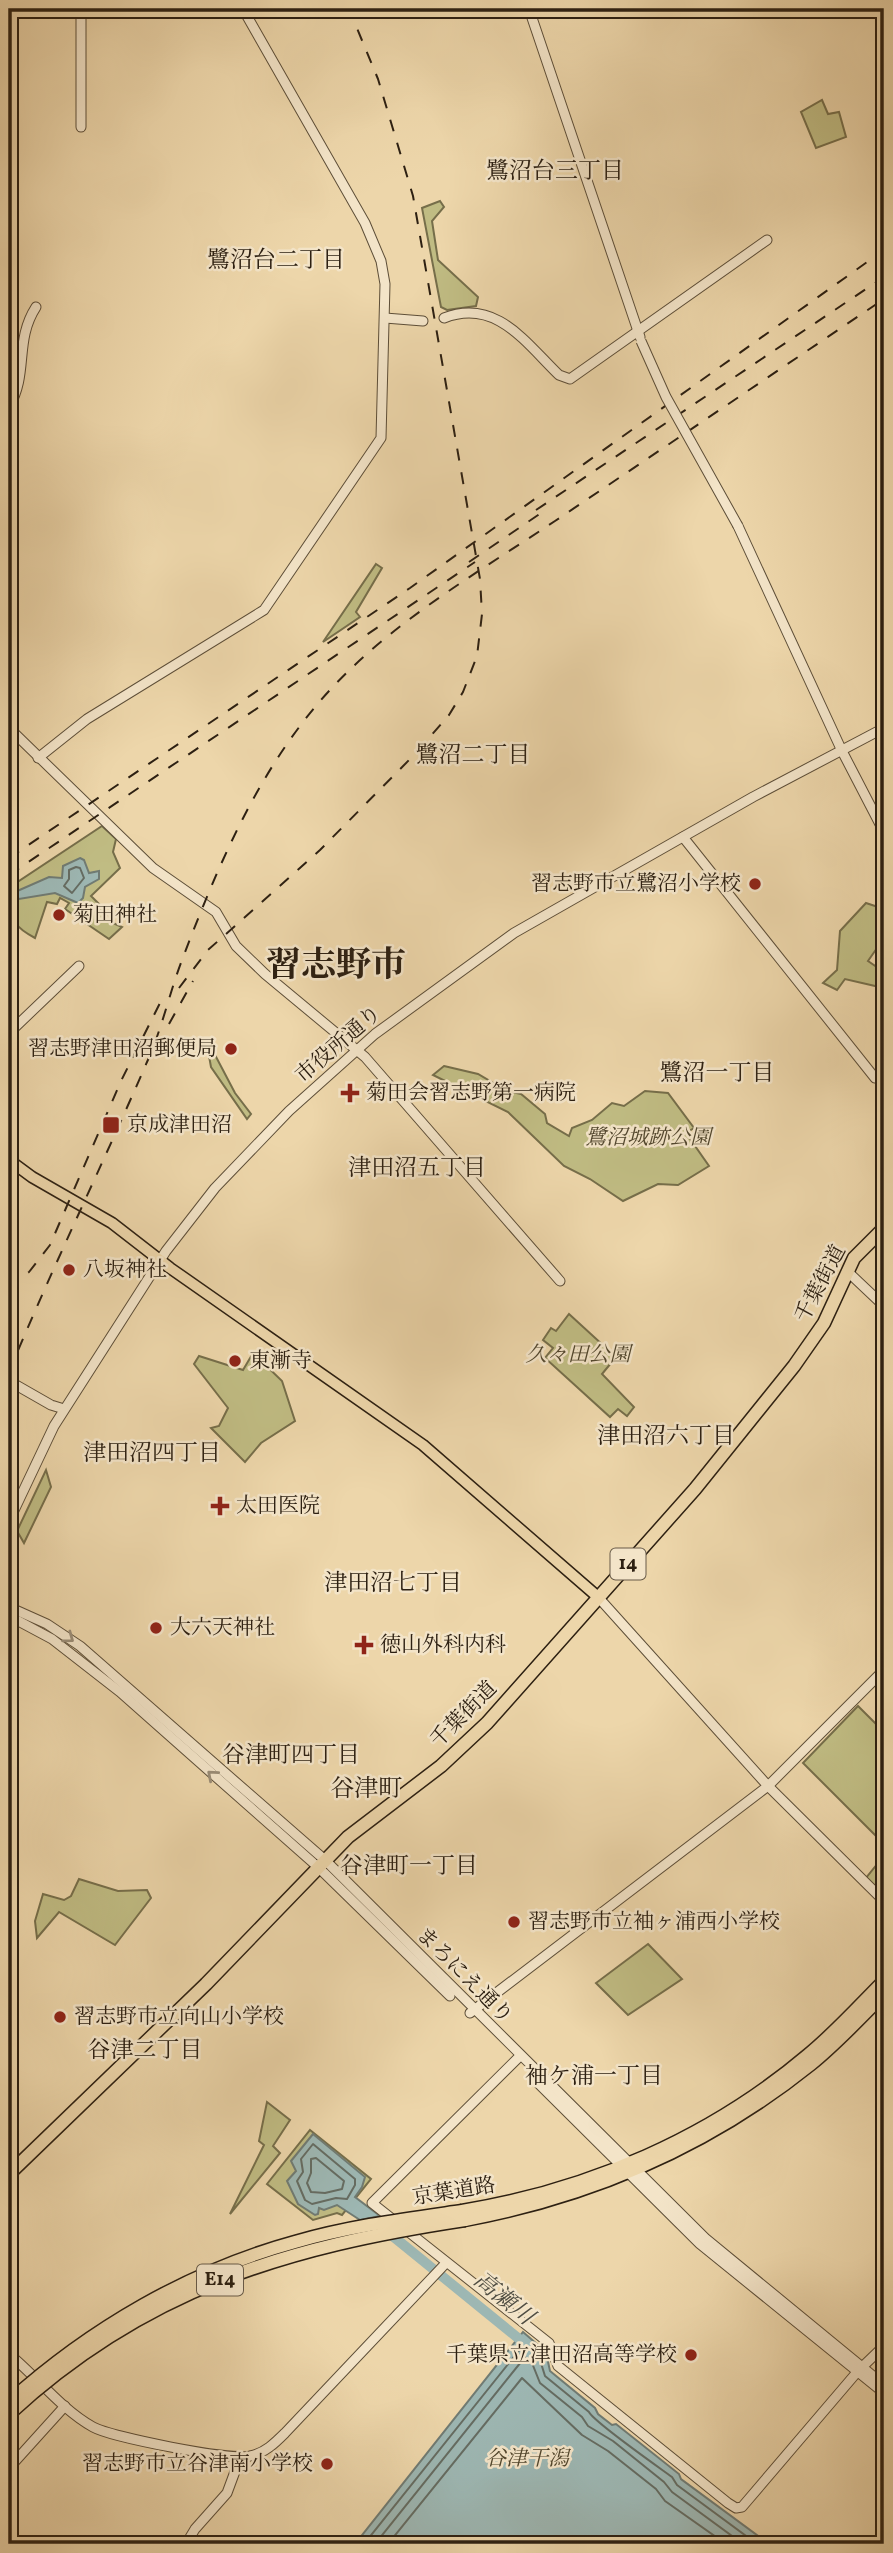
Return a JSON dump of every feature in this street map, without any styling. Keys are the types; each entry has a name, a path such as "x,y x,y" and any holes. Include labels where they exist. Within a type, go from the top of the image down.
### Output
{"highway":[{"name":"千葉街道","path":"9,2174 99,2084 173,2016 357,1829 441,1766 479,1731 695,1489 806,1350 824,1322 848,1268 863,1246 884,1228"},
{"name":"京葉道路","path":"629,2169 695,2133 782,2076 829,2037 884,1981"},
{"name":"京葉道路","path":"9,2414 49,2379 103,2340 177,2299 226,2277 325,2245 574,2194 726,2125 759,2103 835,2043 884,1994"},
{"name":"京葉道路","path":"9,2402 93,2337 138,2308 201,2276 261,2252 323,2234 463,2216"}],"main road":[{"path":"9,1160 32,1177 114,1224 160,1261 423,1445 598,1597"}],"street":[{"path":"81,9 81,127"},
{"path":"38,758 87,719 264,610 381,438 385,277 372,236 243,9"},
{"path":"529,9 640,337 666,397 738,526 842,751 884,832"},
{"path":"444,318 479,311 499,319 559,375 570,379 640,337 766,240"},
{"path":"9,407 21,380 22,335 36,307"},
{"path":"385,318 423,321"},
{"name":"市役所通り","path":"9,1521 64,1409 160,1261 205,1200 289,1111 357,1051 514,933 884,728"},
{"path":"9,729 153,868 214,909 243,953 357,1051 560,1281"},
{"path":"683,837 875,1078"},
{"path":"9,1033 79,966"},
{"path":"848,1268 884,1299"},
{"path":"848,1268 884,1306"},
{"path":"11,1383 51,1405 64,1409"},
{"path":"598,1597 768,1786 884,1901"},
{"name":"まろにえ通り","path":"9,1607 47,1623 80,1646 322,1864 629,2169 705,2238 860,2369 884,2393"},
{"name":"まろにえ通り","path":"9,1616 39,1630 76,1655 322,1864"},
{"path":"470,2012 768,1786 884,1670"},
{"path":"518,2059 372,2203 445,2265 549,2343 558,2365 736,2508 742,2507 860,2369 884,2346"},
{"path":"9,2354 65,2406 101,2431 240,2458 269,2449 445,2265"},
{"name":"まろにえ通り","path":"860,2369 884,2385"},
{"path":"9,2468 65,2406"},
{"path":"186,2544 195,2529 227,2493 240,2458"}],"green space":[{"path":"822,100 828,114 839,112 846,137 816,148 801,112"},
{"path":"440,201 444,207 432,221 438,260 478,297 476,306 447,310 441,307 422,208"},
{"path":"376,564 382,568 356,612 360,617 323,642"},
{"path":"102,826 116,839 113,852 120,868 91,896 108,913 104,919 122,927 109,939 65,909 69,903 60,898 57,904 47,902 35,938 19,928 15,923 10,887"},
{"path":"866,903 884,909 884,938 868,961 884,972 884,991 875,986 845,979 837,990 823,983 837,970 840,931"},
{"path":"214,1053 235,1093 251,1114 247,1119 211,1067 209,1056"},
{"name":"鷺沼城跡公園","path":"444,1066 478,1074 507,1091 521,1094 545,1114 547,1123 569,1136 572,1128 592,1120 612,1103 624,1106 645,1091 668,1093 694,1128 686,1133 709,1166 678,1185 658,1184 623,1201 564,1166 508,1112 433,1075"},
{"name":"久々田公園","path":"569,1314 616,1357 602,1374 634,1407 627,1416 618,1409 610,1417 545,1358 553,1348 543,1340 551,1328 556,1331"},
{"path":"253,1353 282,1381 295,1421 261,1443 245,1462 211,1428 219,1426 228,1408 194,1364 199,1356 243,1370"},
{"path":"46,1470 51,1487 24,1543 17,1531"},
{"path":"858,1706 884,1732 884,1896 866,1878 882,1858 881,1841 803,1763"},
{"path":"79,1879 118,1891 147,1890 151,1898 115,1945 59,1912 37,1938 35,1921 43,1894 64,1900 71,1896"},
{"path":"648,1944 682,1979 628,2015 596,1983"},
{"path":"267,2102 290,2120 273,2146 280,2153 230,2214 264,2145 259,2141"},
{"path":"310,2130 371,2179 342,2215 337,2213 313,2220 267,2184"}],"water":[{"path":"80,858 84,860 89,873 99,871 99,879 85,887 83,898 78,903 55,893 19,899 15,895 15,892 49,877 62,878 63,866"},
{"path":"313,2134 365,2177 355,2197 380,2216 360,2220 337,2205 324,2210 319,2208 318,2214 315,2215 298,2204 287,2181 296,2171 291,2161"},
{"name":"谷津干潟","path":"523,2332 547,2357 550,2371 595,2408 598,2414 612,2425 616,2424 679,2474 681,2479 769,2544 355,2544"}],"waterway":[{"name":"高瀬川","path":"384,2229 529,2347"}],"railway":[{"path":"179,988 208,950 320,850 415,754 449,715 463,692 477,656 482,614 480,579 413,196 378,79 349,9"},
{"path":"9,858 410,588 884,250"},
{"path":"536,510 884,277"},
{"path":"9,1372 152,1050 182,960 224,857 277,759 321,700 373,648 432,603 884,299"},
{"path":"469,562 547,509"},
{"path":"9,875 475,562"},
{"path":"169,1024 193,981"},
{"path":"9,1287 29,1272 50,1245 121,1081 163,997"}],"place":[{"name":"習志野市立鷺沼小学校","path":"755,884"},
{"name":"菊田神社","path":"59,915"},
{"name":"習志野津田沼郵便局","path":"231,1049"},
{"name":"菊田会習志野第一病院","path":"350,1093"},
{"name":"京成津田沼","path":"111,1125"},
{"name":"八坂神社","path":"69,1270"},
{"name":"東漸寺","path":"235,1361"},
{"name":"太田医院","path":"220,1506"},
{"name":"大六天神社","path":"156,1628"},
{"name":"徳山外科内科","path":"364,1645"},
{"name":"習志野市立袖ヶ浦西小学校","path":"514,1922"},
{"name":"習志野市立向山小学校","path":"60,2017"},
{"name":"千葉県立津田沼高等学校","path":"691,2355"},
{"name":"習志野市立谷津南小学校","path":"327,2464"}],"district":[{"name":"鷺沼台三丁目","path":"555,172"},
{"name":"鷺沼台二丁目","path":"276,261"},
{"name":"鷺沼二丁目","path":"473,756"},
{"name":"習志野市","path":"336,967"},
{"name":"鷺沼一丁目","path":"717,1074"},
{"name":"津田沼五丁目","path":"417,1169"},
{"name":"津田沼六丁目","path":"666,1437"},
{"name":"津田沼四丁目","path":"152,1454"},
{"name":"津田沼七丁目","path":"393,1584"},
{"name":"谷津町四丁目","path":"291,1756"},
{"name":"谷津町","path":"366,1790"},
{"name":"谷津町一丁目","path":"409,1867"},
{"name":"谷津二丁目","path":"145,2051"},
{"name":"袖ケ浦一丁目","path":"594,2077"}]}
